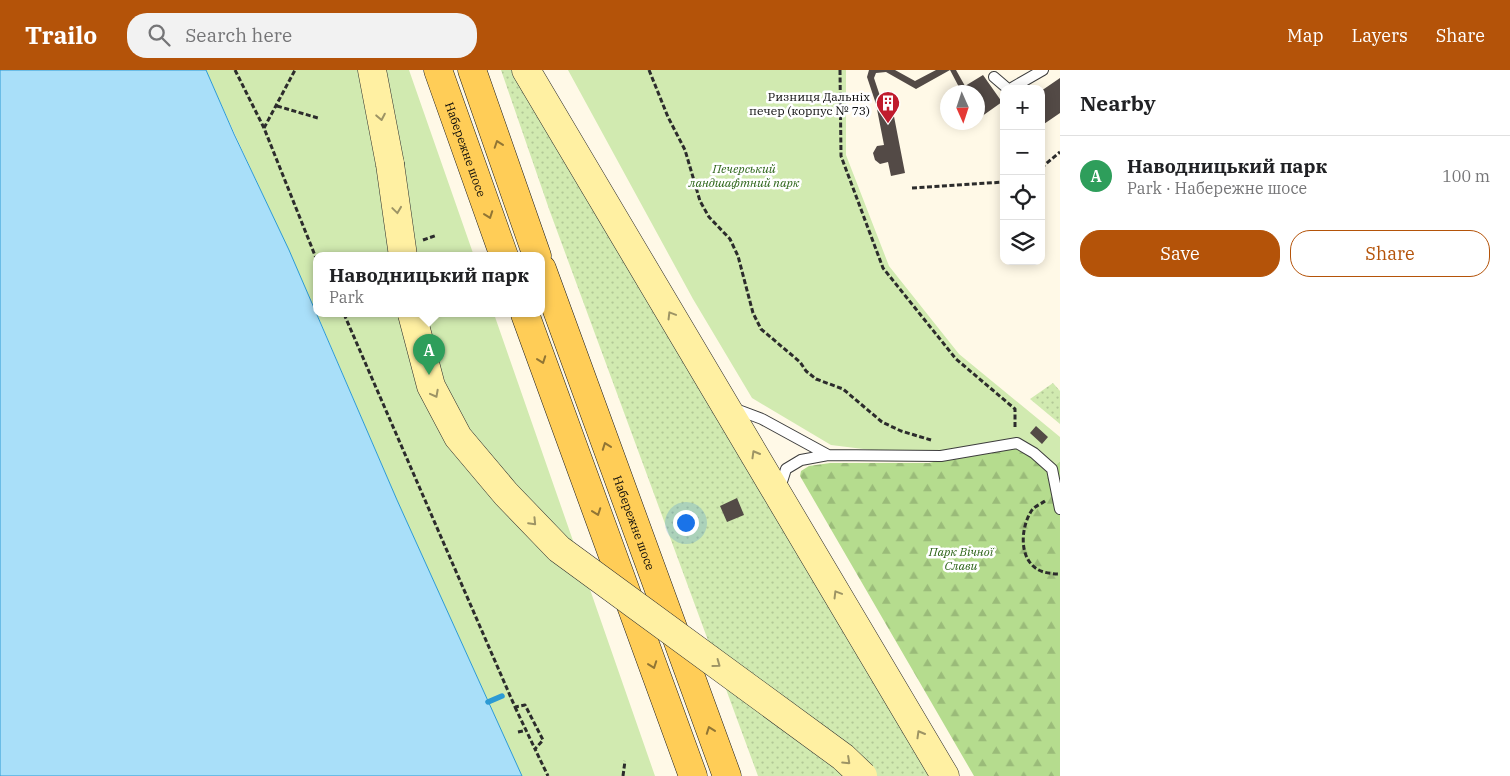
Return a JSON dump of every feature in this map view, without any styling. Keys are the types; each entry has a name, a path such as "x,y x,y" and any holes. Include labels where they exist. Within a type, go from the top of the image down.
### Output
{"main road":[{"path":"372,70 390,164 402,252"},
{"name":"Набережне шосе","path":"438,70 503,252"},
{"path":"472,70 536,252"},
{"path":"526,70 944,776"},
{"name":"Набережне шосе","path":"545,277 727,776"},
{"path":"413,317 431,386 458,437 506,494 559,549 843,756 863,776"},
{"path":"526,317 693,776"}],"lane":[{"path":"1016,85 1042,70"},
{"path":"994,77 1004,85"},
{"path":"726,405 762,419 828,455"},
{"path":"778,494 786,469 801,460 828,455 941,456 1016,443 1034,453 1052,469 1060,509"}],"path":[{"path":"235,70 264,128 314,252"},
{"path":"264,128 295,70"},
{"path":"649,70 668,117 686,150 700,202 709,217 730,239 738,256 753,313 761,329 800,362 816,380 843,389 882,422 901,431 934,442"},
{"path":"840,70 841,156 883,268 956,360 1014,409 1016,443"},
{"path":"277,106 318,118"},
{"path":"1045,165 1060,152"},
{"path":"912,188 1000,182"},
{"path":"345,317 548,776"},
{"path":"1057,493 1033,508 1024,534 1024,548 1028,560 1036,568 1060,574"},
{"path":"516,707 525,705 543,740 535,749"},
{"path":"518,732 527,730"},
{"path":"623,776 625,761"}],"green space":[{"path":"206,70 409,70 473,252 313,252 313,306"},
{"path":"501,70 515,70 934,776 758,776 549,209"},
{"name":"Печерський ландшафтний парк","path":"568,70 846,70 846,155 889,266 959,354 1060,437 1060,461 1052,469 1017,443 928,457 831,445 752,398 693,299"},
{"path":"318,317 495,317 655,776 522,776 397,500"},
{"path":"1053,383 1060,391 1060,424 1030,399"},
{"name":"Парк Вічної Слави","path":"1017,443 1051,469 1060,461 1060,776 974,776 800,476 801,471 809,466 830,463 929,463"}],"water":[{"path":"0,70 206,70 289,250 313,306 313,317 318,317 397,500 522,776 0,776"}],"building":[{"name":"Ризниця Дальніх печер (корпус № 73)","path":"869,70 895,70 915,81 936,70 950,70 916,89 886,72 876,73 874,78 882,102 891,101 905,173 891,176 888,162 880,164 875,160 873,153 877,146 884,145 876,104 867,77"},
{"path":"950,70 956,70 964,85 958,85"},
{"path":"983,75 1000,99 1000,103 985,114 985,85 967,85"},
{"path":"1060,78 1060,113 1045,123 1045,88"},
{"path":"1036,426 1048,437 1042,444 1030,433"},
{"path":"737,498 744,515 727,522 720,506"}],"waterway":[{"path":"488,702 502,696"}],"place":[{"name":"Ризниця Дальніх печер (корпус № 73)","path":"888,124"},
{"name":"Наводницький парк","path":"429,375"}]}
